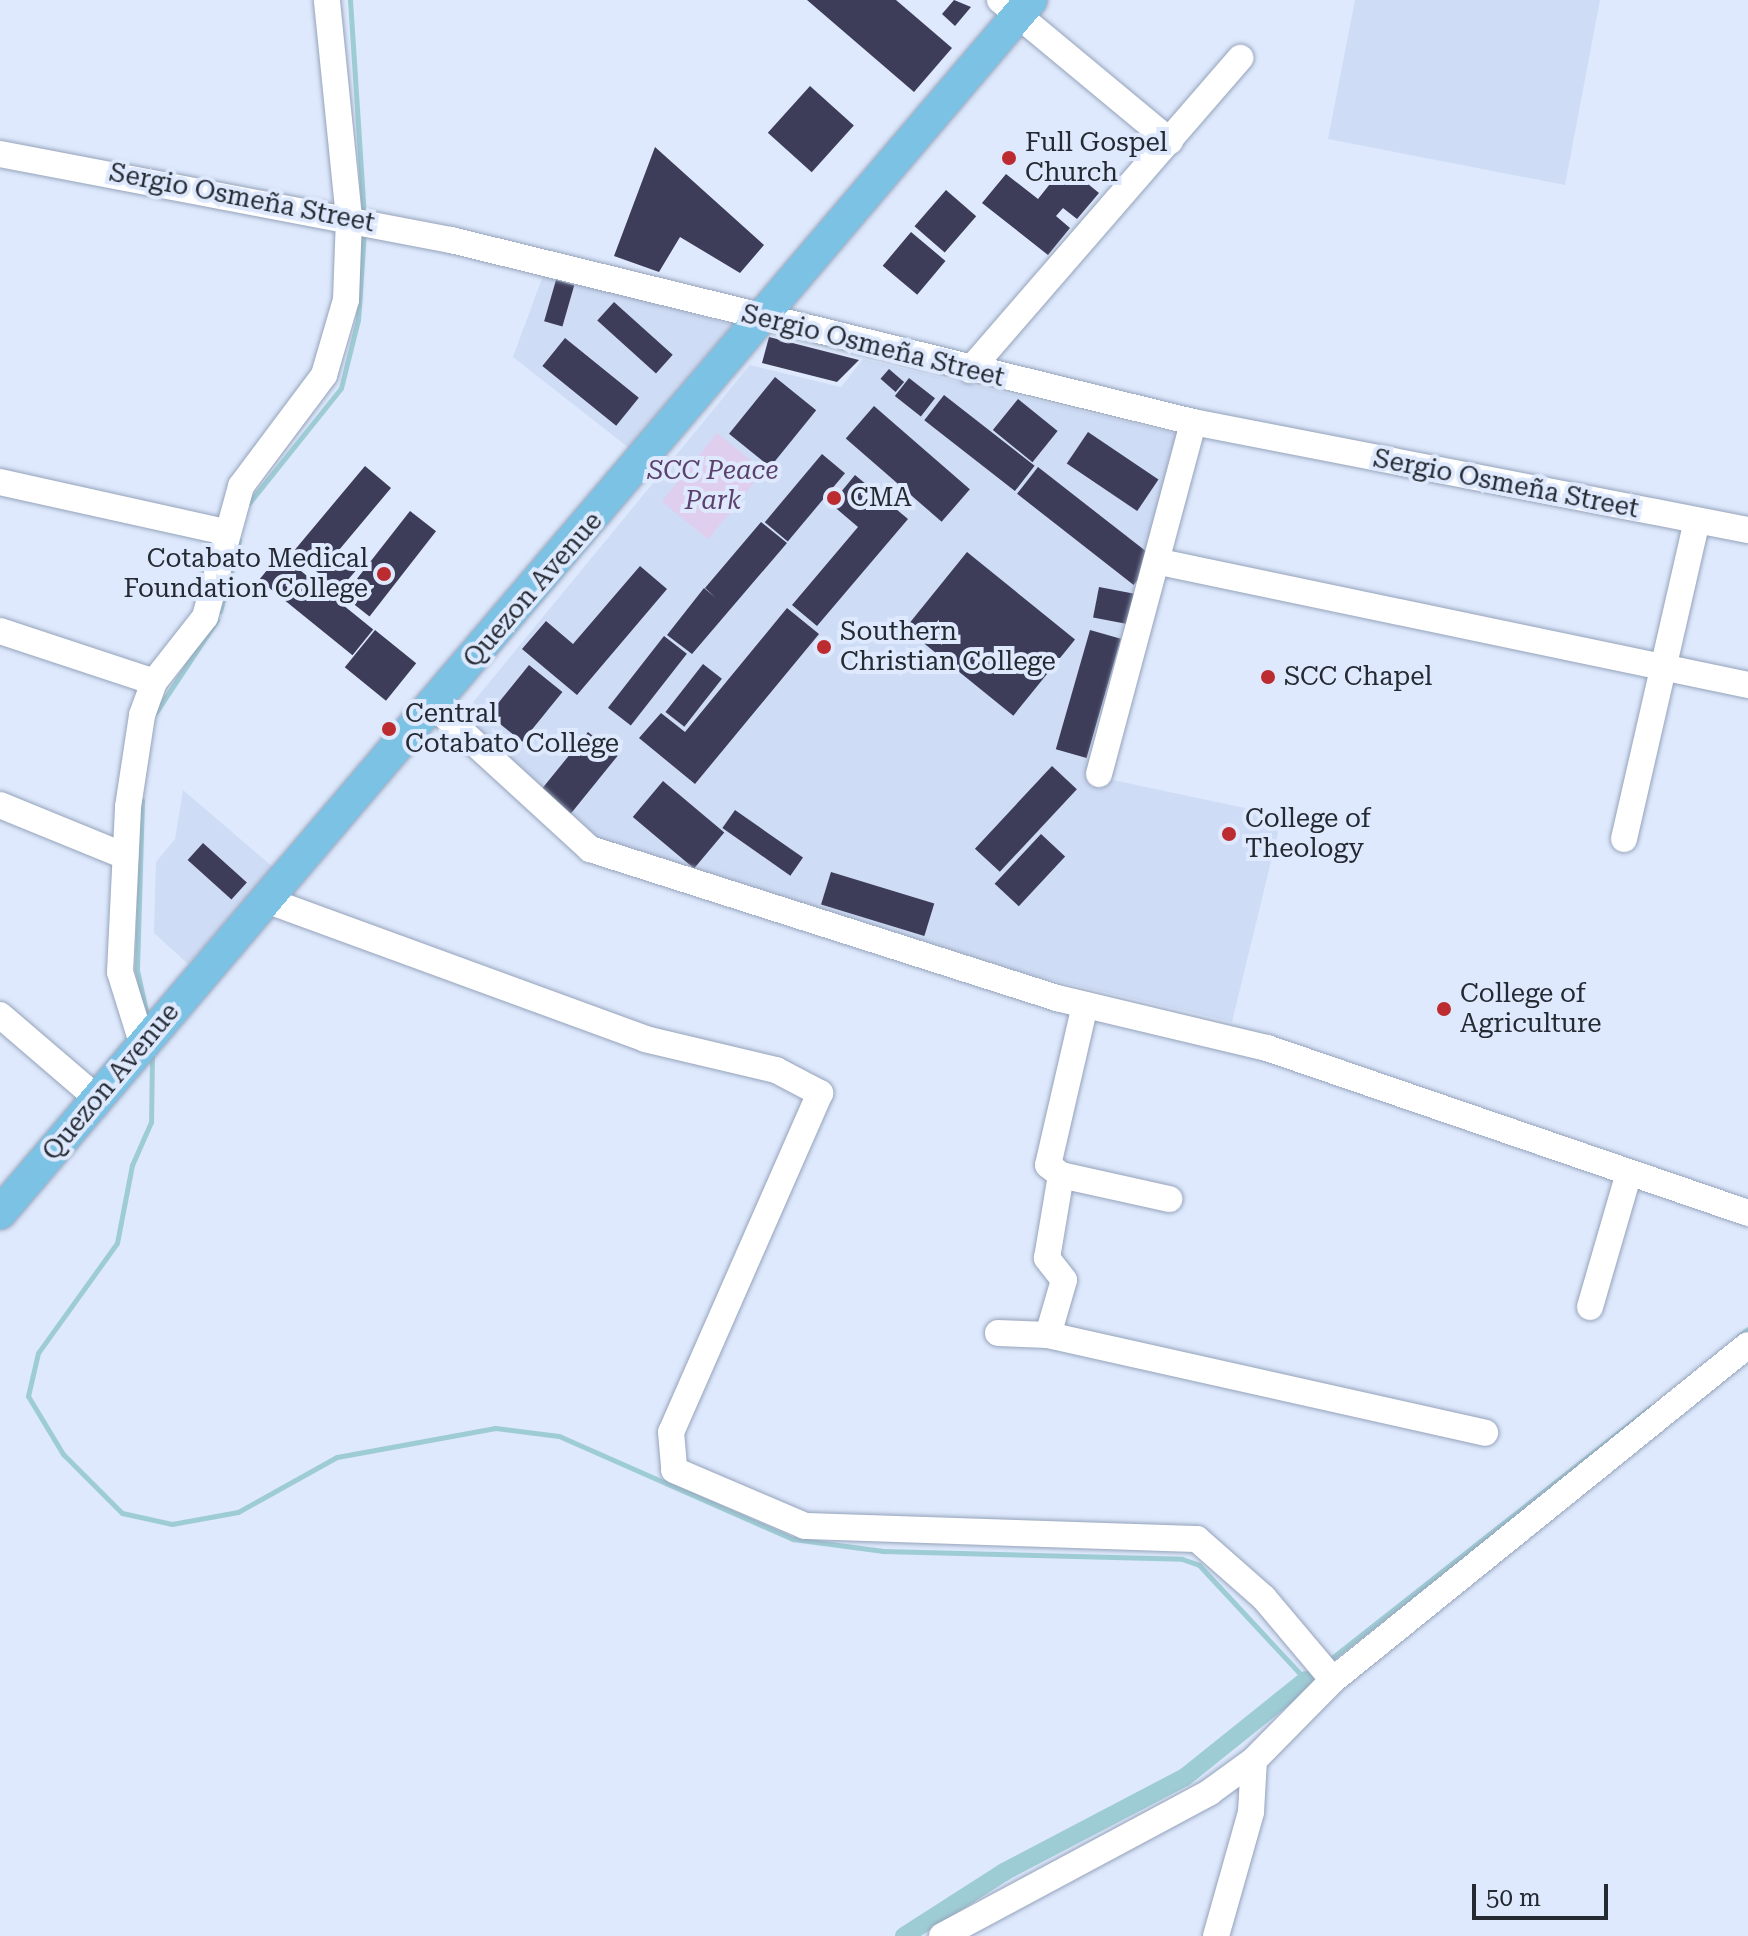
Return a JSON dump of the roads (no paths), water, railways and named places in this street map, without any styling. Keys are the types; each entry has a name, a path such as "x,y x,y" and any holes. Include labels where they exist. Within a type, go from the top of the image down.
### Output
{"main road":[{"name":"Quezon Avenue","path":"0,1213 434,706 759,319 1016,5"}],"street":[{"path":"143,1046 120,972 125,856 142,715 154,682 205,617 225,532 253,466 324,375 346,300 349,218 327,0"},
{"path":"1016,5 1170,141"},
{"path":"970,370 1240,58"},
{"name":"Sergio Osmeña Street","path":"0,154 349,218 1193,422 1748,530"},
{"path":"1099,774 1160,562 1193,422"},
{"path":"0,482 225,532"},
{"path":"1624,839 1668,666 1697,521"},
{"path":"1160,562 1748,685"},
{"path":"0,631 154,682"},
{"path":"434,706 590,849 1085,1005 1267,1048 1628,1176 1748,1213"},
{"path":"0,805 125,856"},
{"path":"266,900 645,1039 776,1070 820,1093 671,1432 674,1470 805,1526 1197,1539 1254,1588 1333,1680"},
{"path":"1085,1005 1046,1152 1048,1165 1061,1175 1169,1199"},
{"path":"0,1015 97,1098"},
{"path":"1048,1335 1064,1280 1047,1258 1061,1175"},
{"path":"1590,1307 1628,1176"},
{"path":"998,1333 1048,1335 1485,1433"},
{"path":"942,1936 1210,1792 1254,1760 1333,1680 1748,1345"},
{"path":"1216,1936 1251,1812 1254,1760"}],"waterway":[{"path":"350,0 364,214"},
{"path":"249,503 341,388 358,320 364,232"},
{"path":"220,611 239,540"},
{"path":"156,712 217,620"},
{"path":"142,800 137,970 148,1020"},
{"path":"152,1054 151,1122 132,1165 117,1243 38,1353 28,1396 63,1454 122,1513 172,1524 238,1512 337,1457 495,1428 559,1436 793,1539 883,1551 1182,1559 1199,1565 1306,1680 1314,1673"},
{"path":"1739,1336 1748,1329"},
{"path":"1328,1661 1650,1408"},
{"path":"904,1936 1004,1872 1185,1777 1306,1680"}],"place":[{"name":"Full Gospel Church","path":"1009,158"},
{"name":"CMA","path":"834,498"},
{"name":"Cotabato Medical Foundation College","path":"384,574"},
{"name":"Southern Christian College","path":"824,647"},
{"name":"SCC Chapel","path":"1268,677"},
{"name":"Central Cotabato College","path":"389,729"},
{"name":"College of Theology","path":"1229,834"},
{"name":"College of Agriculture","path":"1444,1009"}],"park label":[{"name":"SCC Peace Park","path":"713,486"}]}
